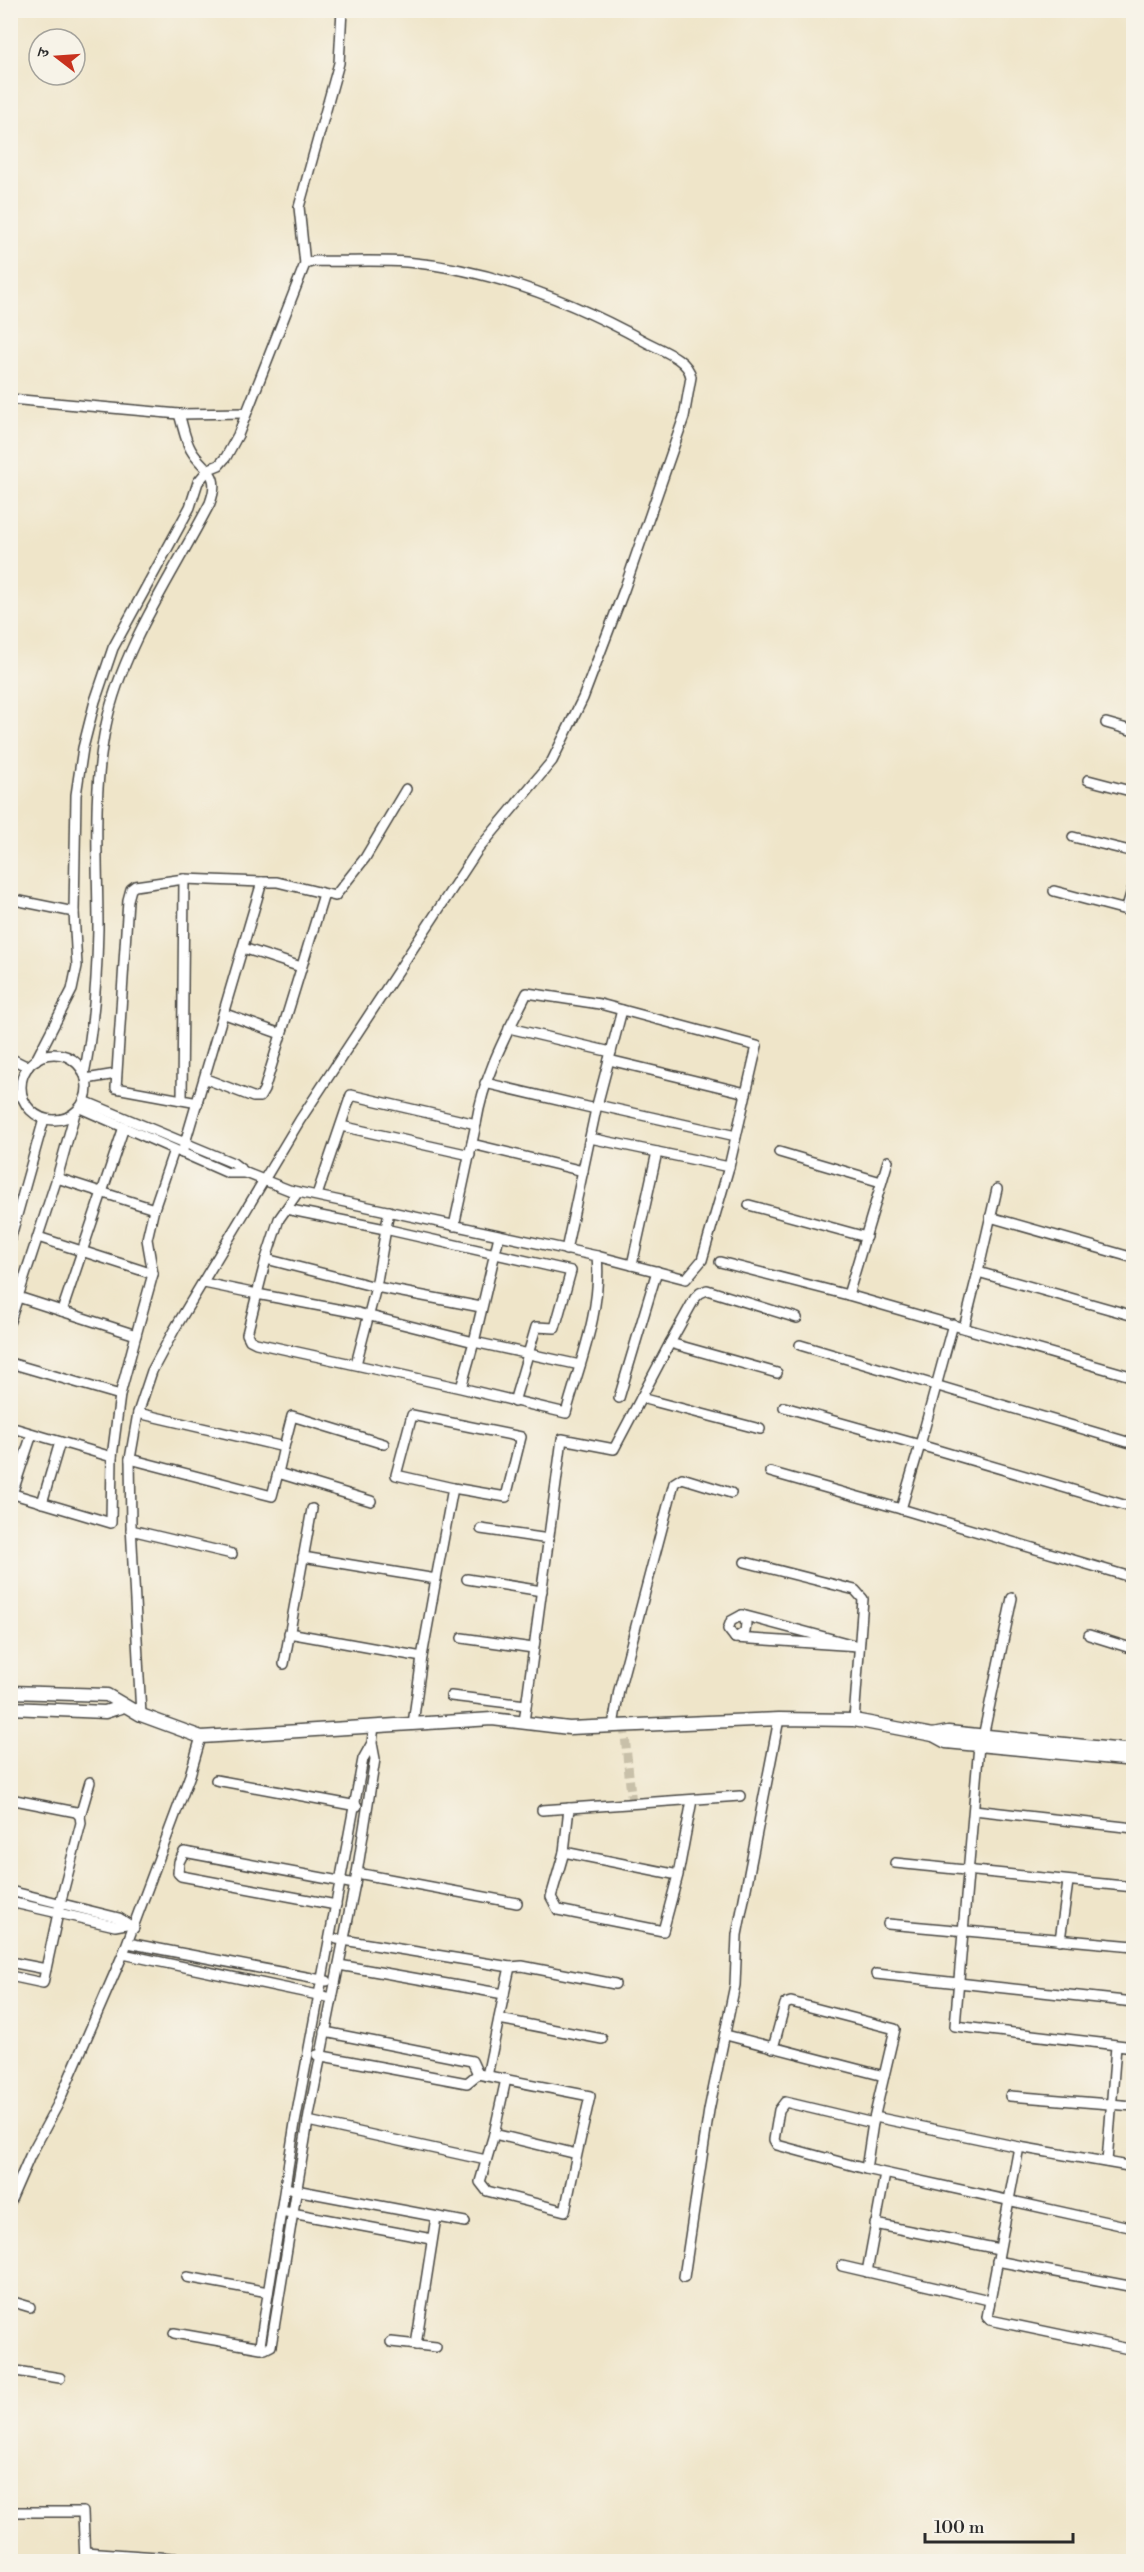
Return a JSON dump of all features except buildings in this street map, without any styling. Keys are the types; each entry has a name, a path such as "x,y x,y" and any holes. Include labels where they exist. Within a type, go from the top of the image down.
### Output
{"street":[{"path":"10,1321 87,1090 85,1077 96,995 98,927 85,874 76,795 83,748 94,700 113,648 144,595 190,507 198,482 208,469 219,465 226,457 246,413 305,264 299,207 339,63 342,10"},
{"path":"141,1715 131,1530 130,1460 138,1413 152,1371 300,1120 477,852 552,761 560,747 583,698 624,590 684,417 691,377 690,371 675,357 621,327 549,296 490,275 408,262 315,261 305,264"},
{"path":"10,399 179,414 246,413"},
{"path":"36,1060 72,990 77,966 74,912 85,874 106,723 119,682 136,643 212,497 214,487 208,469 190,449 179,414"},
{"path":"155,574 182,558"},
{"path":"144,595 156,602"},
{"path":"129,620 136,643"},
{"path":"1106,723 1134,731"},
{"path":"1088,780 1134,792"},
{"path":"198,1103 116,1088 128,900 131,889 135,886 184,879 277,882 335,896 364,858 406,789"},
{"path":"1073,837 1134,852"},
{"path":"182,1100 184,879"},
{"path":"33,1434 11,1494 111,1523 112,1457 120,1395 153,1274 147,1239 154,1209 178,1152 186,1144 262,882"},
{"path":"1054,891 1126,910 1134,884"},
{"path":"206,1079 253,1097 260,1097 324,894"},
{"path":"10,899 74,912"},
{"path":"243,948 302,967"},
{"path":"80,1107 186,1144 233,1163 246,1173 298,1192 317,1195 389,1211 454,1226 499,1236 597,1256 686,1279 696,1270 702,1260 729,1167 757,1046 622,1010 527,993 485,1083 454,1226"},
{"path":"514,1402 536,1327 555,1328 559,1321 571,1271 569,1250 583,1171 622,1010"},
{"path":"225,1014 281,1034"},
{"path":"509,1028 746,1093"},
{"path":"22,1097 21,1086 28,1066 47,1055 58,1054 69,1058 78,1064 85,1077"},
{"path":"10,1058 28,1066"},
{"path":"85,1077 116,1074"},
{"path":"485,1083 736,1136"},
{"path":"10,1091 22,1097 34,1114 44,1119 65,1119 80,1107"},
{"path":"317,1195 351,1095 476,1124"},
{"path":"80,1107 228,1173 246,1173"},
{"path":"10,1240 44,1119"},
{"path":"341,1126 470,1155"},
{"path":"62,1311 124,1127"},
{"path":"590,1138 729,1167"},
{"path":"472,1144 583,1171"},
{"path":"632,1265 657,1152"},
{"path":"779,1152 881,1182"},
{"path":"848,1295 888,1161"},
{"path":"57,1178 154,1209"},
{"path":"964,1328 997,1189"},
{"path":"298,1192 279,1220 266,1258 247,1334 250,1340 514,1402 566,1413 596,1306 599,1275 597,1256"},
{"path":"749,1205 866,1237"},
{"path":"286,1209 571,1271"},
{"path":"356,1364 376,1287 389,1211"},
{"path":"990,1218 1134,1258"},
{"path":"462,1388 499,1236"},
{"path":"38,1237 153,1274"},
{"path":"266,1258 376,1287 481,1307"},
{"path":"720,1262 953,1324 1134,1377"},
{"path":"619,1398 657,1271"},
{"path":"978,1272 1134,1316"},
{"path":"204,1283 368,1316 580,1365"},
{"path":"524,1722 562,1439 614,1449 670,1343 700,1293 707,1290 797,1318"},
{"path":"18,1297 136,1335"},
{"path":"901,1509 953,1324"},
{"path":"670,1343 777,1373"},
{"path":"800,1345 1134,1444"},
{"path":"10,1363 120,1395"},
{"path":"641,1398 760,1429"},
{"path":"784,1407 1134,1508"},
{"path":"138,1413 284,1447"},
{"path":"412,1415 521,1437 506,1497 453,1488 396,1475 412,1415"},
{"path":"130,1460 272,1496 292,1416 384,1444"},
{"path":"10,1427 112,1457"},
{"path":"42,1503 60,1442"},
{"path":"770,1472 1134,1578"},
{"path":"278,1473 371,1501"},
{"path":"613,1726 619,1690 674,1483 682,1478 731,1493"},
{"path":"413,1724 422,1657 453,1488"},
{"path":"284,1664 312,1509"},
{"path":"481,1529 549,1539"},
{"path":"131,1530 231,1554"},
{"path":"303,1557 436,1579"},
{"path":"745,1562 855,1590 863,1599 854,1720"},
{"path":"467,1579 542,1591"},
{"path":"1012,1598 981,1741 955,2026 1134,2047"},
{"path":"742,1615 858,1646 735,1638 745,1632 746,1623 742,1615"},
{"path":"289,1633 422,1657"},
{"path":"1089,1635 1134,1649"},
{"path":"462,1638 533,1648"},
{"path":"10,1692 107,1695 141,1715 201,1737 492,1719 569,1728 779,1719 854,1720 933,1735 946,1742 981,1741 1134,1751"},
{"path":"451,1696 526,1705"},
{"path":"10,1708 105,1712 124,1706"},
{"path":"684,2277 709,2110 735,1984 737,1935 779,1719"},
{"path":"174,2333 268,2349 271,2346 308,2121 368,1809 375,1759 372,1743 374,1726"},
{"path":"10,2202 30,2156 57,2106 128,1943 130,1926 190,1775 201,1737"},
{"path":"981,1741 1134,1760"},
{"path":"261,2348 281,2211 321,1980 363,1758 372,1743"},
{"path":"216,1780 368,1809"},
{"path":"10,1976 43,1983 81,1823 80,1816 90,1782"},
{"path":"542,1810 740,1796"},
{"path":"10,1799 76,1812 80,1816"},
{"path":"569,1808 564,1852 551,1897 558,1910 663,1931 678,1875 692,1800"},
{"path":"974,1810 1134,1828"},
{"path":"336,1905 181,1876 178,1868 184,1852 355,1884"},
{"path":"564,1852 678,1875"},
{"path":"895,1863 1134,1887"},
{"path":"357,1873 517,1903"},
{"path":"1060,1940 1068,1882"},
{"path":"10,1891 59,1908"},
{"path":"10,1902 119,1918 130,1926"},
{"path":"888,1924 1134,1946"},
{"path":"329,1938 510,1967 522,1966 615,1984"},
{"path":"128,1943 335,1983"},
{"path":"123,1954 332,1998"},
{"path":"10,1962 46,1970"},
{"path":"339,1965 504,1994"},
{"path":"483,2075 500,2019 510,1967"},
{"path":"876,1974 1134,2002"},
{"path":"773,2048 785,2004 791,2002 895,2029 874,2120 866,2169"},
{"path":"500,2019 602,2039"},
{"path":"325,2032 472,2061 483,2075"},
{"path":"726,2035 884,2076"},
{"path":"1107,2162 1116,2046"},
{"path":"308,2053 467,2083 483,2075 506,2079 590,2096 564,2211 487,2191 480,2182 494,2134 506,2079"},
{"path":"1010,2096 1134,2106"},
{"path":"1134,2167 785,2102 778,2110 774,2140 777,2145 885,2174 1134,2228"},
{"path":"308,2121 486,2160"},
{"path":"494,2134 577,2154"},
{"path":"1019,2147 987,2317 990,2320 1129,2349 1134,2347"},
{"path":"867,2272 885,2174"},
{"path":"285,2188 465,2222"},
{"path":"281,2211 432,2239"},
{"path":"416,2345 435,2217"},
{"path":"875,2224 999,2249"},
{"path":"997,2261 1134,2288"},
{"path":"842,2266 989,2300"},
{"path":"187,2277 268,2292"},
{"path":"10,2301 30,2307"},
{"path":"391,2342 436,2347"},
{"path":"10,2370 60,2378"},
{"path":"10,2512 83,2512 85,2557 186,2559"}],"tunnel":[{"path":"624,1726 632,1804"}]}
